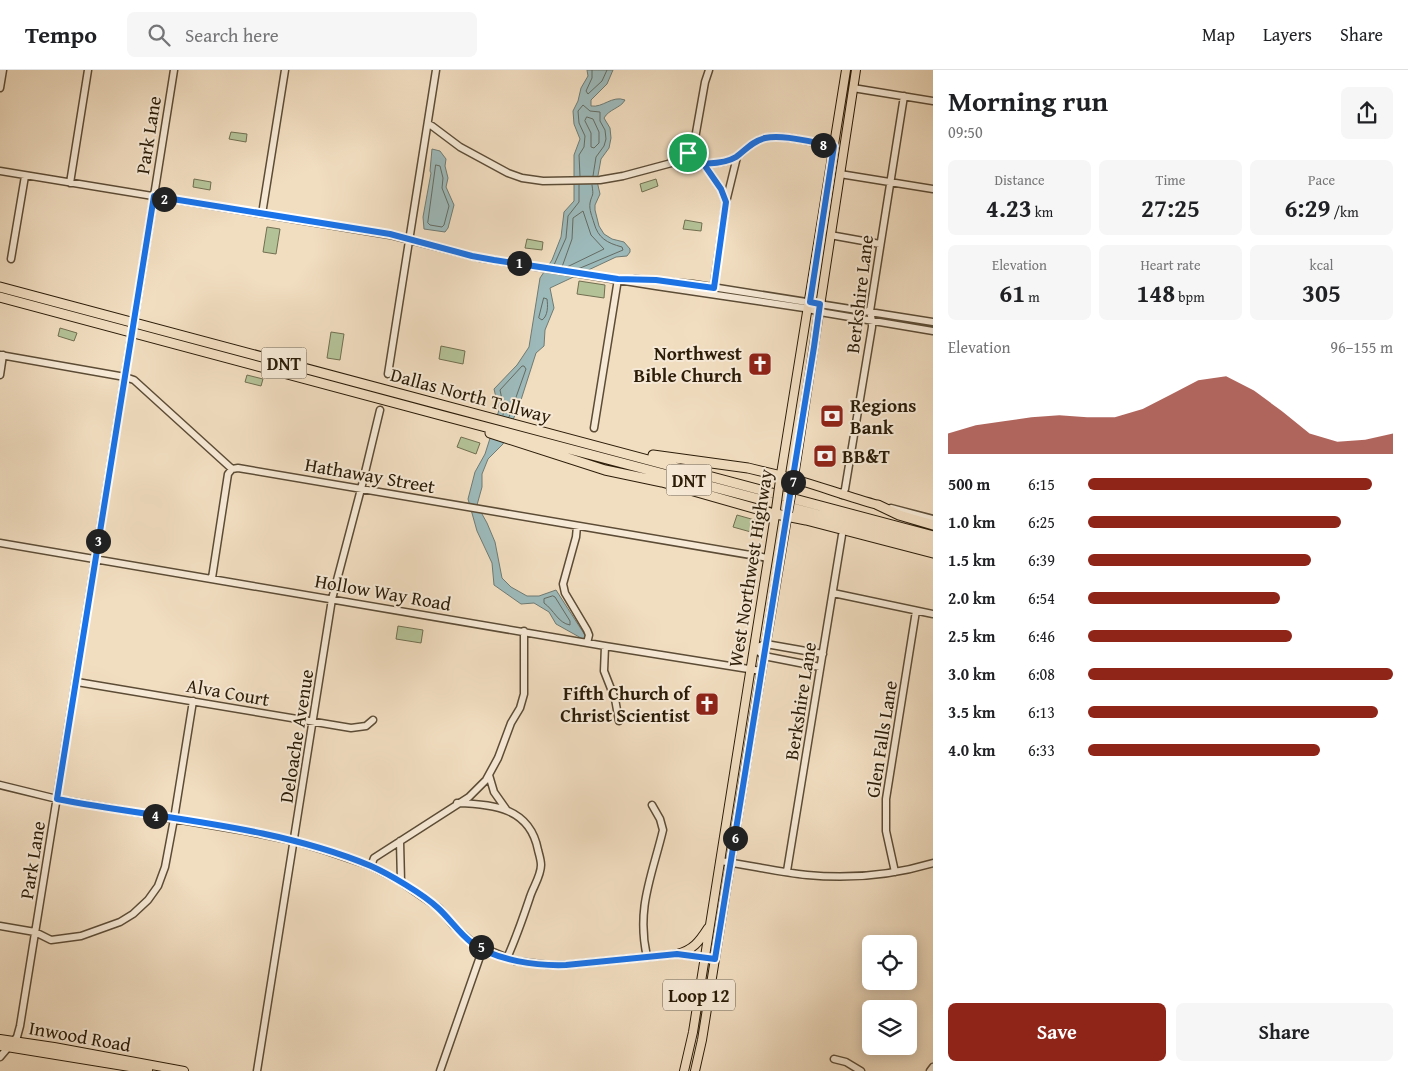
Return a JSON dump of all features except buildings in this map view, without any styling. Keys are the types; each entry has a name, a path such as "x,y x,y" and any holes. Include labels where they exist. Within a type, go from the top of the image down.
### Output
{"highway":[{"name":"Dallas North Tollway","path":"0,287 933,536"},
{"name":"Dallas North Tollway","path":"0,296 933,545"},
{"path":"444,416 502,438 598,468 675,485 933,553"},
{"path":"619,451 748,468 793,481"},
{"path":"878,505 899,515 933,525"}],"main road":[{"name":"West Northwest Highway","path":"684,1071 689,1053 705,957 846,70"},
{"name":"West Northwest Highway","path":"695,1071 796,466 856,70"},
{"path":"838,121 841,130 836,167 840,174"},
{"path":"806,330 816,331"},
{"path":"796,466 804,478 817,485 842,495 878,505"},
{"path":"793,481 817,485"},
{"path":"677,954 686,952 697,945 710,924"},
{"name":"Inwood Road","path":"0,1039 7,1044 153,1069 184,1071"},
{"path":"689,1053 699,1056"}],"street":[{"path":"0,88 3,70"},
{"path":"70,183 88,70"},
{"name":"Park Lane","path":"0,1057 20,1026 77,682 174,70"},
{"path":"262,214 285,70"},
{"path":"388,374 436,70"},
{"path":"679,161 694,144 705,82 709,70"},
{"path":"854,88 933,101"},
{"name":"Berkshire Lane","path":"842,495 845,489 872,321 870,312 904,96"},
{"path":"428,124 460,147 514,176 543,181 600,180 679,161 695,164 728,161 737,157"},
{"path":"713,291 726,202 733,165 737,157 746,148 764,138 774,137 834,146"},
{"path":"694,144 703,163 721,189 726,202"},
{"path":"0,171 410,239 480,258 809,306 872,321 933,331"},
{"path":"840,174 933,189"},
{"path":"12,259 25,176"},
{"path":"830,235 880,244"},
{"path":"594,428 618,279"},
{"path":"819,308 870,312 933,322"},
{"path":"905,326 906,318"},
{"path":"916,328 918,320"},
{"path":"0,375 2,355 134,380 232,469 228,474 212,578"},
{"name":"Deloache Avenue","path":"257,1071 332,598 380,410"},
{"name":"Hathaway Street","path":"232,469 238,468 768,558"},
{"path":"878,505 933,519"},
{"path":"577,526 576,537 563,584 565,593 587,630 589,635 588,643"},
{"name":"Berkshire Lane","path":"787,871 842,535"},
{"name":"Hollow Way Road","path":"0,542 761,671"},
{"path":"833,593 933,614"},
{"name":"Glen Falls Lane","path":"894,872 886,831 886,799 916,611"},
{"path":"371,866 374,858 476,791 486,780 498,758 511,723 520,708 524,694 524,631"},
{"path":"754,648 766,644 823,654"},
{"path":"605,646 604,671 616,699 618,721"},
{"path":"754,648 764,656 820,666"},
{"name":"Alva Court","path":"77,682 313,722 360,728 373,720"},
{"path":"34,942 81,936 101,930 120,922 142,907 152,894 162,878 174,819 193,701"},
{"path":"489,775 494,792 506,810"},
{"path":"0,785 57,799 294,841 371,866 401,882 439,908 454,926 473,943 507,958 534,964 566,965 677,954 715,959"},
{"path":"457,804 484,805 506,810 517,815 536,837 541,865 517,937 507,958"},
{"path":"647,957 643,938 643,910 663,830 660,819 652,805"},
{"path":"400,841 401,882"},
{"path":"720,861 838,877 894,872 933,863"},
{"path":"0,926 35,932 51,940"},
{"path":"440,1071 483,948"},
{"path":"834,1058 862,1071"},
{"path":"930,1071 933,1067"}],"green space":[{"path":"231,132 247,134 246,142 229,139"},
{"path":"194,179 211,182 210,190 193,187"},
{"path":"656,179 658,186 642,192 640,184"},
{"path":"685,220 702,223 701,231 683,229"},
{"path":"267,227 280,229 276,254 263,252"},
{"path":"527,239 543,242 542,250 525,248"},
{"path":"579,281 605,285 604,298 577,294"},
{"path":"60,328 77,333 74,341 58,336"},
{"path":"331,332 344,334 340,360 327,358"},
{"path":"441,346 465,351 463,364 439,359"},
{"path":"247,375 263,379 261,386 245,382"},
{"path":"461,437 480,443 476,454 457,447"},
{"path":"737,515 762,522 758,534 733,527"},
{"path":"398,626 423,630 421,643 396,639"}],"water":[{"path":"587,70 613,70 607,84 591,100 591,106 616,99 625,100 604,118 610,128 611,138 609,148 601,159 597,181 600,194 595,210 599,226 604,234 612,239 624,242 630,249 630,252 627,256 616,257 550,288 554,308 545,330 544,346 536,353 520,403 503,444 488,459 482,474 482,487 477,505 495,542 502,578 511,587 527,596 539,596 556,590 590,643 556,624 549,612 534,603 521,604 494,585 492,563 477,531 468,499 475,472 485,454 499,410 494,389 517,365 529,347 540,278 552,260 561,237 564,212 574,201 574,155 580,139 574,124 573,111 581,88 588,76"},
{"path":"432,149 440,151 446,159 445,166 448,178 446,187 454,205 448,228 445,232 424,229 423,217 431,173"}],"place":[{"name":"Northwest Bible Church","path":"760,364"},
{"name":"Regions Bank","path":"832,416"},
{"name":"BB&T","path":"825,456"},
{"name":"Fifth Church of Christ Scientist","path":"707,704"}],"route":[{"path":"688,153 679,161 695,164 703,163 721,162 728,161 737,157 754,143 764,138 774,137 834,146 810,302 820,304 814,347 715,959 677,954 549,966 515,961 473,943 454,926 439,908 398,880 371,866 294,841 57,799 154,196 390,234 494,260 618,279 646,279 714,288 726,202 721,189 703,163 694,144 688,153"}]}
